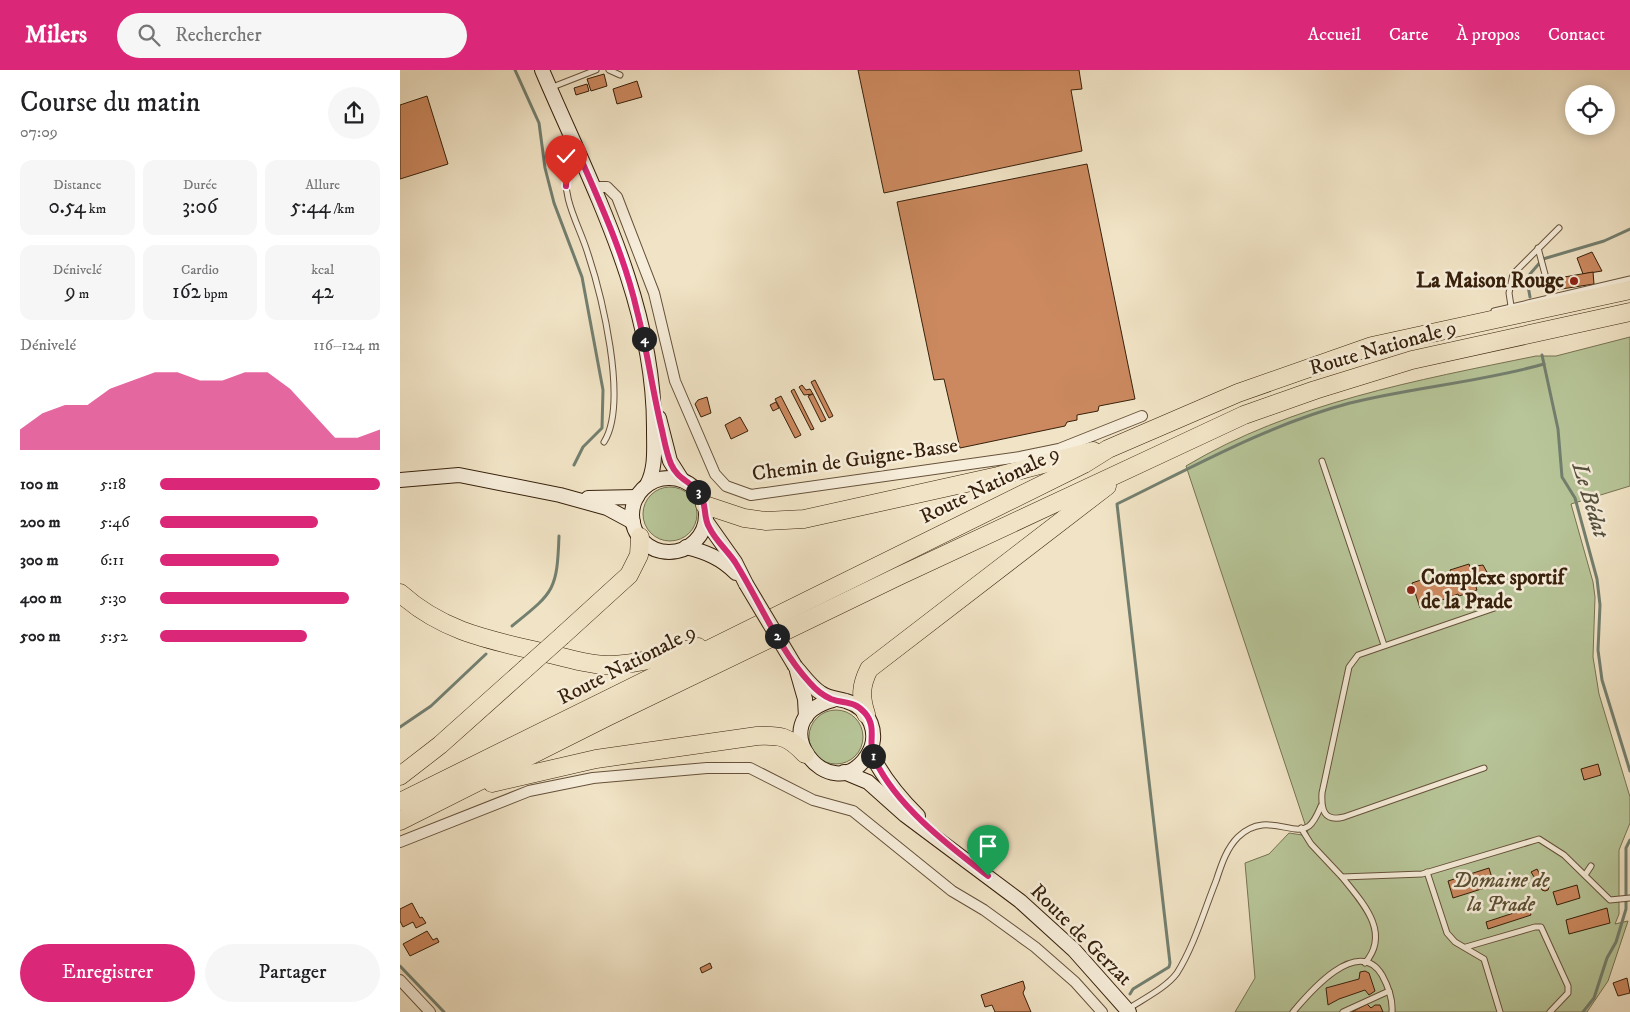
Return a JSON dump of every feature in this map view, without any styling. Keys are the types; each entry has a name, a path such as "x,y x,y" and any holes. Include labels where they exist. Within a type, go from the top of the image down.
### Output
{"highway":[{"name":"Route Nationale 9","path":"400,802 1076,468 1108,449 1285,376 1372,346 1630,290"},
{"name":"Route Nationale 9","path":"400,821 607,717 899,576 1244,415 1314,390 1412,360 1630,312"},
{"path":"705,513 766,521 804,519 998,476 1108,449"},
{"path":"866,714 861,696 863,682 869,668 1127,470"},
{"path":"400,776 440,744 629,575 638,556 637,530"},
{"path":"400,593 423,611 453,629 492,640 608,665 635,662 725,641"},
{"path":"479,782 494,783 596,759 757,736 784,736 793,741 805,754"}],"main road":[{"path":"542,70 593,187 627,275 644,340 654,397 670,460 682,480"},
{"path":"637,530 632,513 637,496 652,476 654,463 654,397"},
{"path":"400,480 460,475 560,495 607,508 637,530 656,549 677,551 696,541 705,513"},
{"path":"400,490 415,478"},
{"path":"647,485 658,480 670,478 682,480 700,494 705,513 795,666 820,692 833,700"},
{"path":"560,495 600,499 637,496"},
{"path":"686,547 705,552 724,562 746,584"},
{"path":"795,666 805,699 806,717 800,735 805,754 812,763 822,769 844,772 860,764 870,750 873,732 866,714 856,705 845,700 833,700 818,706 806,717"},
{"name":"Route de Gerzat","path":"870,750 881,771 894,789 911,809 955,851"},
{"name":"Route de Gerzat","path":"844,772 868,782 905,814 1020,901 1056,932 1127,1011"}],"street":[{"name":"Chemin de Guigne-Basse","path":"593,187 607,186 617,197 651,285 680,395 715,474 726,486 738,492 751,495 1059,449 1142,416"},
{"path":"400,842 475,810 529,791 594,778 707,768 750,768 813,800 853,811 952,890 984,910 1035,947 1075,982 1102,1012"},
{"path":"400,980 430,1012"}],"lane":[{"path":"550,88 596,70"},
{"path":"609,70 620,75"},
{"path":"580,157 567,168 566,186 595,275 608,336 613,397 610,430 604,442"},
{"path":"1511,306 1509,293 1512,274 1559,228"},
{"path":"1538,248 1546,278"},
{"path":"1486,313 1630,279"},
{"path":"1445,330 1477,316"},
{"path":"1322,461 1384,645"},
{"path":"1127,1011 1176,974 1226,856 1238,837 1247,829 1267,824 1306,828 1313,822 1321,806 1322,793 1349,667 1358,655 1509,603"},
{"path":"1321,806 1324,814 1331,819 1344,817 1484,768"},
{"path":"1301,828 1311,844 1368,908 1374,926 1373,951 1365,963"},
{"path":"1342,877 1410,876 1539,839 1564,855 1610,900 1630,898"},
{"path":"1585,875 1591,866"},
{"path":"1428,872 1447,933 1484,959 1500,1012"},
{"path":"1466,947 1535,927 1541,927 1568,986 1568,993 1550,1012"},
{"path":"1293,1012 1328,975 1345,965 1365,963 1378,969 1389,991 1392,1012"},
{"path":"1343,1012 1389,991"}],"green space":[{"name":"Domaine de la Prade","path":"1630,337 1630,486 1571,504 1593,582 1595,597 1593,657 1599,694 1630,797 1630,823 1619,850 1619,914 1615,924 1628,921 1608,981 1587,1012 1235,1012 1255,978 1245,863 1269,854 1289,833 1309,836 1186,466 1226,444 1268,426 1356,396 1446,374 1536,356 1556,356"},
{"path":"670,487 680,489 689,495 695,504 697,514 695,524 689,533 680,539 670,541 660,539 651,533 645,524 643,514 645,504 651,495 660,489"},
{"path":"836,710 846,712 855,718 861,727 863,737 861,747 855,756 846,762 836,764 826,762 817,756 811,747 809,737 811,727 817,718 826,712"}],"building":[{"path":"858,70 1079,70 1082,89 1071,90 1082,151 884,193"},
{"path":"604,74 607,86 591,91 587,79"},
{"path":"637,81 642,97 617,104 613,89"},
{"path":"587,84 589,91 576,95 574,88"},
{"path":"427,96 448,164 400,179 400,105"},
{"path":"1087,164 1135,399 1099,406 1098,411 1077,415 1077,420 1067,422 1065,426 960,448 944,379 934,380 897,202"},
{"path":"1592,252 1602,271 1583,274 1577,258"},
{"name":"La Maison Rouge","path":"1593,272 1594,284 1555,290 1553,279"},
{"path":"815,380 833,416 829,418 811,382"},
{"path":"802,385 806,390 810,389 813,394 804,395 799,387"},
{"path":"794,389 814,429 811,430 791,391"},
{"path":"813,394 826,420 821,422 808,396"},
{"path":"781,396 801,435 795,438 775,399"},
{"path":"707,397 711,413 701,417 695,404 698,400"},
{"path":"776,402 779,408 773,411 770,405"},
{"path":"740,417 748,431 731,439 725,425"},
{"path":"1469,564 1470,567 1483,565 1488,574 1480,576 1481,582 1476,587 1477,590 1459,596 1458,594 1420,608 1412,583 1421,580 1422,582 1451,573 1450,570"},
{"path":"1598,764 1601,775 1584,780 1581,769"},
{"path":"1489,868 1494,885 1453,898 1448,881"},
{"path":"1537,869 1541,877 1536,880 1531,872"},
{"path":"1541,877 1544,883 1540,888 1536,880"},
{"path":"1545,883 1549,887 1545,891 1541,887"},
{"path":"1577,885 1580,898 1557,905 1553,892"},
{"path":"412,903 420,918 422,917 426,923 416,928 413,922 403,927 400,921 400,909"},
{"path":"1529,908 1531,915 1488,929 1486,922"},
{"path":"1607,908 1610,923 1569,934 1566,920"},
{"path":"427,931 433,940 437,938 439,942 410,956 403,944"},
{"path":"710,963 712,968 702,973 700,968"},
{"path":"1365,971 1369,973 1375,991 1369,995 1365,990 1328,1005 1326,988 1359,979 1360,972"},
{"path":"1627,978 1630,993 1618,996 1613,983"},
{"path":"1023,981 1025,988 1023,993 1031,1012 995,1012 992,1005 985,1007 981,995"},
{"path":"1367,1004 1371,1008 1375,1005 1380,1005 1383,1012 1352,1012"}],"waterway":[{"path":"515,70 539,123 545,168 554,203 582,277 603,390 602,428 583,447 574,465"},
{"name":"Le Bédat","path":"1530,297 1528,286 1530,274 1543,259 1604,241 1630,229"},
{"name":"Le Bédat","path":"1542,355 1558,429 1562,477 1575,498 1597,579 1600,605 1598,650 1602,680 1630,771"},
{"path":"1130,994 1133,989 1169,967 1170,963 1117,504 1231,448 1319,412 1374,397 1496,375 1544,364"},
{"path":"512,626 537,605 550,589 557,568 559,536"},
{"path":"400,727 431,706 486,654"},
{"name":"Le Bédat","path":"1583,1012 1594,998 1607,958 1616,942 1626,909 1626,848 1630,840"},
{"path":"400,966 444,1012"}],"place":[{"name":"La Maison Rouge","path":"1574,281"},
{"name":"Complexe sportif de la Prade","path":"1411,590"}],"route":[{"path":"566,186 565,175 567,168 580,157 620,252 627,275 637,309 654,397 670,460 674,471 700,494 705,505 706,521 710,531 735,562 795,666 820,692 833,700 845,700 856,705 866,714 873,732 870,750 874,760 894,789 911,809 955,851 988,876"}]}
